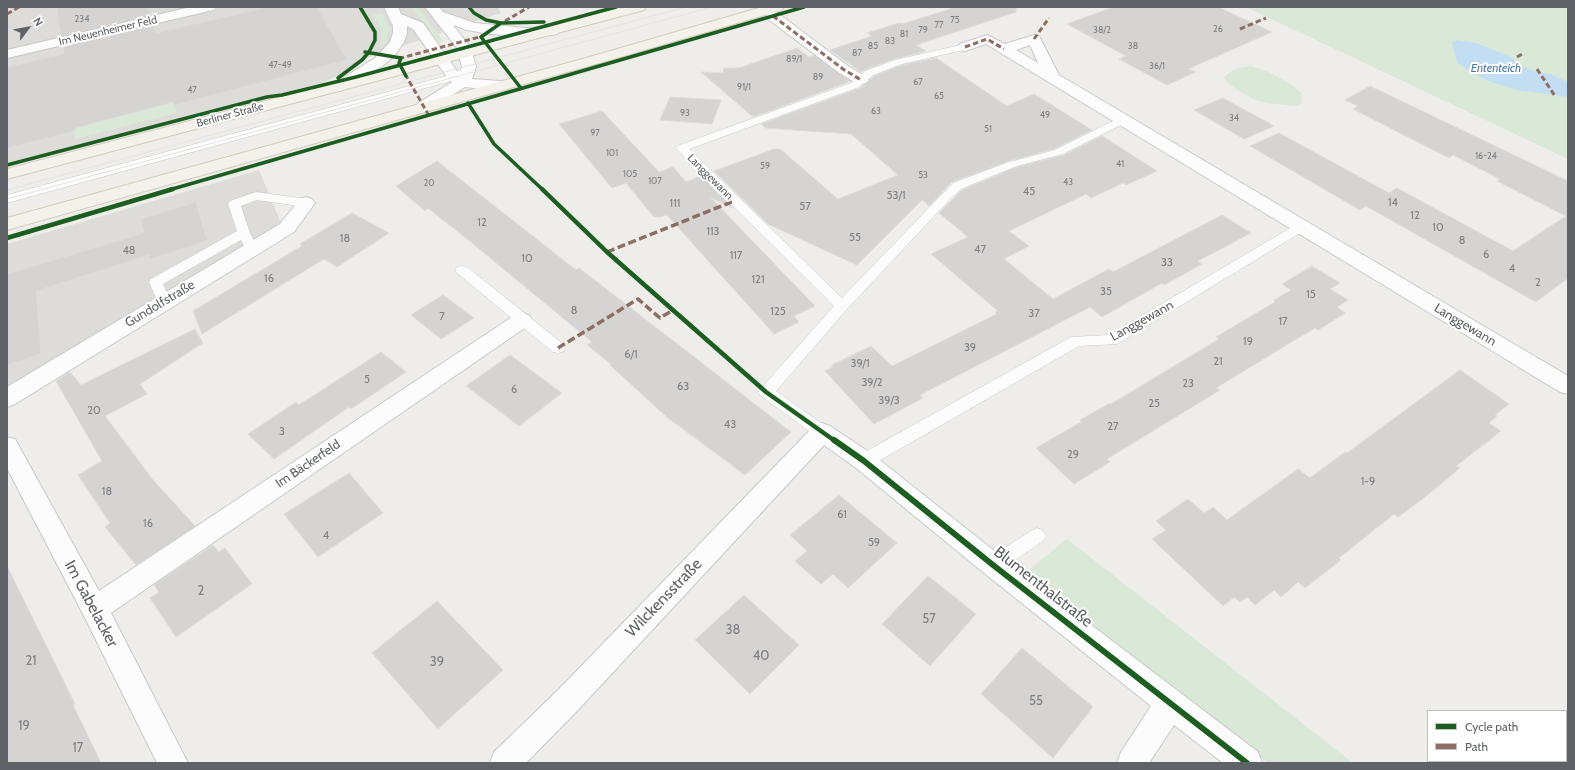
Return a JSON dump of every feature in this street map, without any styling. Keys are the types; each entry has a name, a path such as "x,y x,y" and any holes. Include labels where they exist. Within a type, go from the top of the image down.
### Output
{"main road":[{"name":"Berliner Straße","path":"7,174 442,60 467,60 552,31 639,7"},
{"path":"7,224 424,107 775,11"}],"street":[{"name":"Im Neuenheimer Feld","path":"7,54 209,7"},
{"path":"435,11 472,27 490,30 525,32 552,31"},
{"path":"424,107 458,79 466,77 467,60 460,42 435,11"},
{"path":"775,11 843,69 861,80"},
{"path":"394,12 418,26 442,60 458,79 500,86"},
{"path":"340,86 369,69 390,52 397,42 400,33 400,26 394,12"},
{"name":"Langgewann","path":"965,47 987,39 1568,386"},
{"path":"1004,49 1034,39 1053,79"},
{"name":"Gundolfstraße","path":"7,398 164,302 248,241 287,228 306,203"},
{"name":"Im Bäckerfeld","path":"95,609 522,320"},
{"name":"Blumenthalstraße","path":"822,432 864,461 1247,763"},
{"name":"Wilckensstraße","path":"505,763 573,694 822,432"},
{"name":"Im Gabelacker","path":"7,446 95,609 173,763"},
{"path":"1132,763 1156,724 1172,704"}],"lane":[{"name":"Langgewann","path":"842,306 681,148 855,85 869,73 899,62 965,47"},
{"path":"7,199 458,79"},
{"path":"822,432 766,392 842,306 947,195 957,186 1013,164 1059,152 1123,120"},
{"path":"248,241 234,204 256,196 306,203"},
{"name":"Langgewann","path":"864,461 1076,341 1112,340 1301,227"},
{"path":"462,270 558,348"},
{"path":"993,564 1037,536"}],"shaded area":[{"path":"7,7 498,7 501,13 366,58 345,72 322,83 7,165"},
{"path":"259,170 283,228 7,392 7,244"}],"green space":[{"path":"411,7 418,7 443,41 437,43"},
{"path":"1246,7 1568,7 1568,159"},
{"path":"383,13 389,28 386,42 379,47 382,30 373,15"},
{"path":"1251,66 1267,71 1292,85 1301,93 1302,103 1295,106 1267,103 1253,99 1229,84 1224,78 1228,73 1238,68"},
{"path":"173,102 177,113 75,139 75,128"},
{"path":"1067,539 1353,763 1268,763 1024,574"}],"water":[{"name":"Ententeich","path":"1457,40 1476,43 1513,58 1516,63 1531,70 1552,75 1568,82 1568,97 1517,90 1488,81 1457,62 1452,42"}],"building":[{"path":"57,7 148,7 151,15 61,36"},
{"path":"268,7 317,7 347,60 174,105 173,102 75,128 75,131 7,148 7,67 64,54 63,47 154,25 156,33"},
{"path":"957,7 1016,7 1016,12 916,45 926,51 894,59 861,72 830,50 872,36 867,33"},
{"path":"1114,7 1218,7 1272,32 1188,69 1196,72 1167,85 1119,59 1126,56 1067,24"},
{"path":"797,48 809,57 814,55 851,81 753,117 701,72 723,73 724,68 739,68"},
{"path":"936,58 1007,106 1034,94 1092,130 1054,149 1009,161 952,182 929,206 922,200 857,265 768,224 714,171 774,149 780,149 838,199 898,175 851,134 766,128 761,124 860,88 867,84 874,76 902,65"},
{"path":"1370,86 1568,181 1568,278 1536,302 1366,206 1360,210 1250,146 1279,133 1389,193 1397,188 1513,251 1566,216 1497,181 1500,179 1453,155 1449,158 1353,109 1358,106 1345,100"},
{"path":"670,97 721,100 712,124 660,120"},
{"path":"1223,98 1274,126 1244,139 1194,110"},
{"path":"602,111 659,172 673,167 686,182 701,176 733,208 710,197 815,306 794,316 799,322 774,334 667,215 654,217 626,183 612,188 559,124"},
{"path":"1102,136 1157,171 1126,185 1123,183 1091,198 1086,194 1009,231 1029,246 1004,259 1053,299 1109,269 1113,272 1222,215 1251,233 1198,261 1202,264 1164,285 1162,283 1102,317 1090,307 920,395 923,398 874,424 825,371 833,367 832,365 871,346 892,366 997,314 995,312 998,311 931,254 968,237 939,213 962,190 1017,167 1064,155"},
{"path":"437,161 576,270 579,268 791,432 745,475 668,418 610,365 611,364 587,345 592,342 472,243 428,208 425,211 396,186"},
{"path":"196,202 207,241 150,259 149,255 36,291 41,354 7,365 7,274 144,233 141,219"},
{"path":"352,213 389,233 337,267 324,259 202,334 193,311 302,246 300,244"},
{"path":"1312,266 1340,283 1330,289 1348,300 1337,307 1345,313 1318,330 1315,328 1216,388 1220,390 1107,459 1110,462 1074,484 1036,448 1081,422 1080,420 1110,403 1111,404 1219,339 1216,337 1275,302 1274,300 1291,290 1282,284"},
{"path":"443,295 474,318 441,339 411,315"},
{"path":"195,329 203,343 140,384 147,394 105,416 153,480 195,526 136,565 105,527 110,523 78,475 102,461 56,381 70,372 81,385"},
{"path":"381,352 406,372 351,409 349,407 274,459 248,434 296,402 299,405"},
{"path":"510,355 562,393 519,426 466,386"},
{"path":"1460,370 1509,404 1495,415 1497,416 1489,423 1501,431 1456,466 1460,468 1425,497 1398,517 1394,514 1339,558 1341,560 1305,588 1298,582 1281,597 1274,590 1255,605 1247,597 1240,602 1234,597 1223,606 1152,539 1166,530 1156,521 1188,499 1204,513 1213,507 1227,520 1298,469 1310,478 1345,452 1347,453"},
{"path":"349,473 383,513 318,557 284,514"},
{"path":"839,495 897,543 848,588 833,574 821,584 795,561 807,551 790,535"},
{"path":"213,545 219,552 225,548 252,584 176,637 150,598 159,592 154,585"},
{"path":"7,566 75,704 73,705 101,763 7,763"},
{"path":"928,576 976,614 930,666 882,624"},
{"path":"744,595 799,645 750,694 695,640"},
{"path":"437,601 503,670 438,729 372,653"},
{"path":"1022,648 1093,707 1053,758 981,694"}],"tram line":[{"path":"7,190 686,7"},
{"path":"7,199 712,7"}],"marked path":[{"path":"7,14 19,7"},
{"path":"505,21 529,7"},
{"path":"773,16 843,69 861,80"},
{"path":"1034,39 1049,18"},
{"path":"1240,29 1266,18"},
{"path":"399,57 401,58 483,36"},
{"path":"965,47 987,39 1004,49"},
{"path":"1517,57 1524,53"},
{"path":"1537,69 1555,96"},
{"path":"405,74 428,114"},
{"path":"607,252 734,201"},
{"path":"558,348 638,299 660,318 673,310"}],"cycle path":[{"path":"338,78 362,60 369,52 375,40 375,32 360,7"},
{"path":"469,7 474,13 486,20 501,23 544,22"},
{"path":"7,165 267,97 282,95 356,77 616,7"},
{"path":"7,238 468,103 804,7"},
{"path":"501,23 481,37 520,87"},
{"path":"365,52 401,58 399,63 406,76"},
{"path":"468,103 494,144 607,252 766,392 864,461 993,565 1247,763"}]}
